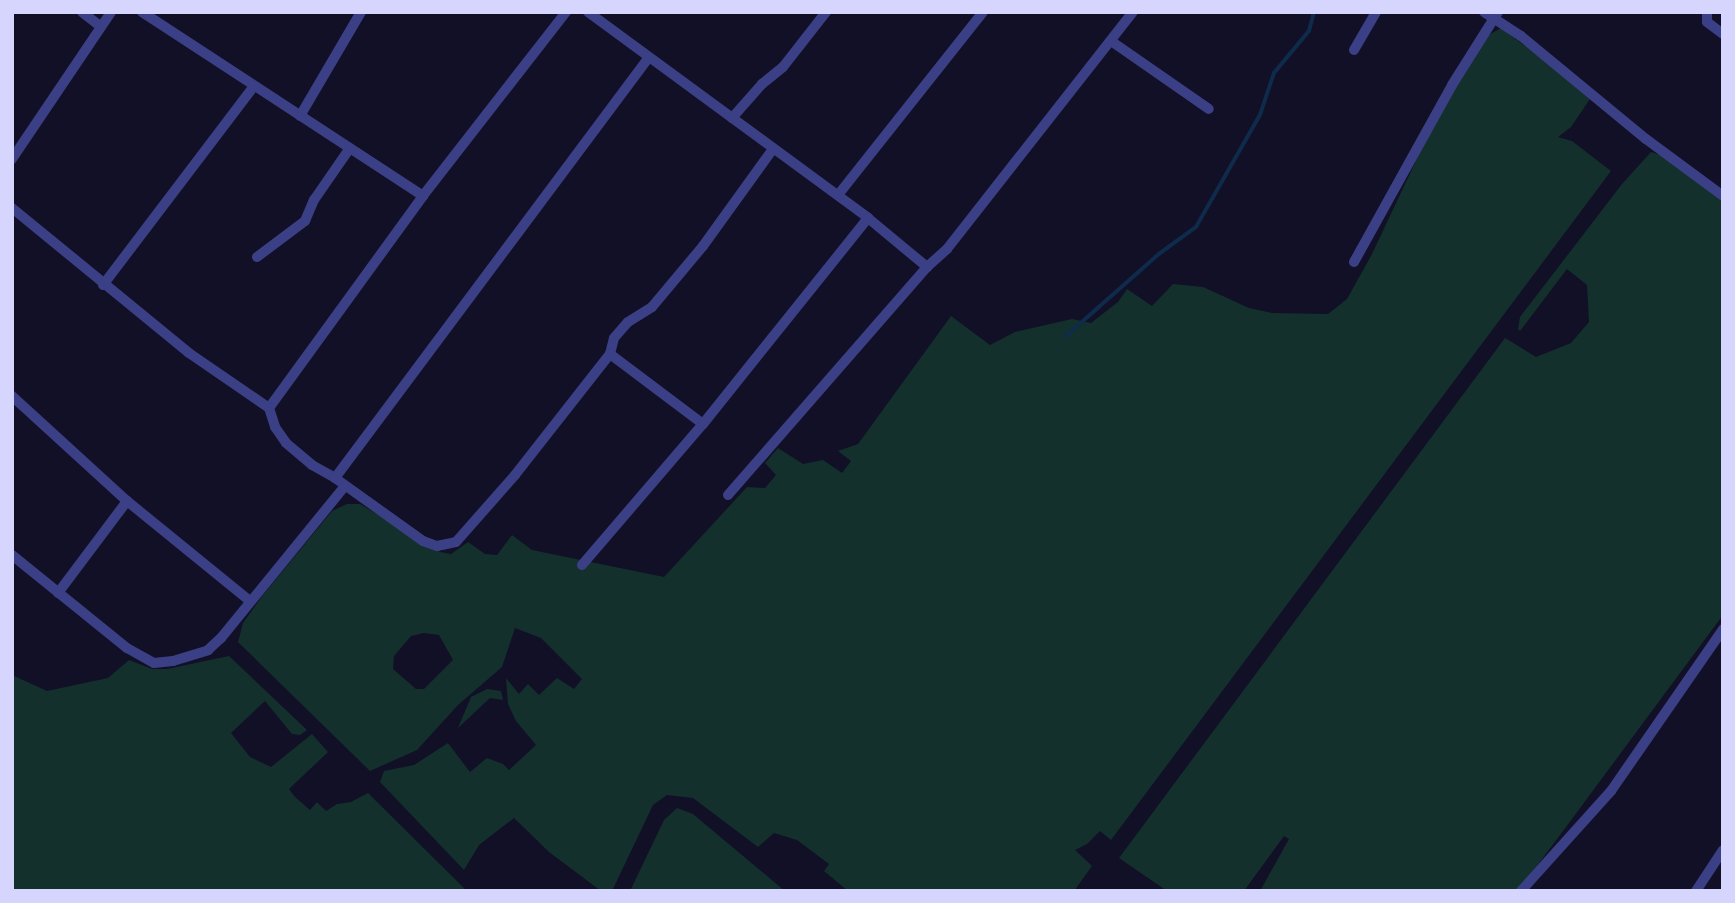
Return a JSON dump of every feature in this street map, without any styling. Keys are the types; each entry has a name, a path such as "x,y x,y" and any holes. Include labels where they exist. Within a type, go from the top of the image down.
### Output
{"street":[{"path":"82,12 101,27"},
{"path":"12,159 111,12"},
{"path":"142,12 423,196"},
{"path":"300,116 361,12"},
{"path":"269,408 423,196 566,12"},
{"path":"588,12 838,195 927,267"},
{"path":"732,118 762,84 783,67 827,12"},
{"path":"838,195 983,12"},
{"path":"728,495 927,267 947,249 1133,12"},
{"path":"1354,50 1376,12"},
{"path":"1484,12 1496,15 1646,139 1723,196"},
{"path":"1707,12 1707,22 1723,34"},
{"path":"1354,262 1452,85 1496,15"},
{"path":"1111,41 1209,109"},
{"path":"335,478 649,57"},
{"path":"103,285 254,86"},
{"path":"257,257 304,221 314,200 350,148"},
{"path":"12,208 189,353 269,408 275,427 286,443 312,465 335,478 423,541 437,546 456,542 515,475 610,354 614,338 628,322 652,307 703,246 773,149"},
{"path":"582,565 703,424 868,218"},
{"path":"610,354 703,424"},
{"path":"12,397 127,501 248,600"},
{"path":"12,555 127,648 154,663 190,657 208,650 344,487"},
{"path":"58,593 127,501"},
{"path":"1521,891 1611,791 1723,629"},
{"path":"1696,891 1723,850"}],"green space":[{"path":"1501,28 1592,96 1571,127 1558,137 1572,141 1611,171 1111,840 1100,831 1087,844 1075,850 1092,866 1074,891 848,891 824,871 829,864 797,840 774,833 758,847 693,798 667,795 653,805 612,891 601,891 549,852 514,818 479,845 464,870 380,782 384,771 414,765 448,743 470,772 487,758 503,764 509,770 536,745 516,721 508,704 506,678 519,694 528,684 539,695 557,678 574,689 582,679 541,638 515,628 502,667 458,705 417,750 370,771 238,642 243,623 263,595 332,511 347,504 360,504 440,552 451,554 468,542 485,554 497,555 512,535 532,550 664,577 747,487 765,488 776,475 765,463 778,448 803,464 823,460 842,473 851,461 838,451 858,444 951,316 990,345 1015,332 1072,319 1091,323 1118,302 1127,289 1152,306 1173,284 1203,287 1249,308 1272,313 1328,314 1347,299 1372,254 1422,148 1469,61 1487,36","holes":["424,633 439,635 453,660 424,689 416,689 393,669 394,656 411,636"]},
{"path":"1651,152 1669,158 1723,199 1723,615 1518,891 1260,891 1289,839 1284,836 1244,891 1167,891 1119,858 1505,338 1536,357 1571,343 1589,322 1587,285 1567,269 1520,331 1518,329 1520,317 1622,184"},
{"path":"229,656 307,730 300,735 292,734 265,701 231,733 250,757 271,767 312,734 328,752 289,789 295,797 310,810 317,802 326,811 337,804 351,802 368,793 467,891 12,891 12,675 47,691 108,678 129,660 152,669 167,669"},
{"path":"487,689 501,691 503,700 490,698 458,728 471,697"},
{"path":"677,808 693,814 785,891 630,891 664,820"}],"waterway":[{"path":"1066,336 1159,254 1196,227 1260,115 1274,73 1309,31 1314,12"}]}
